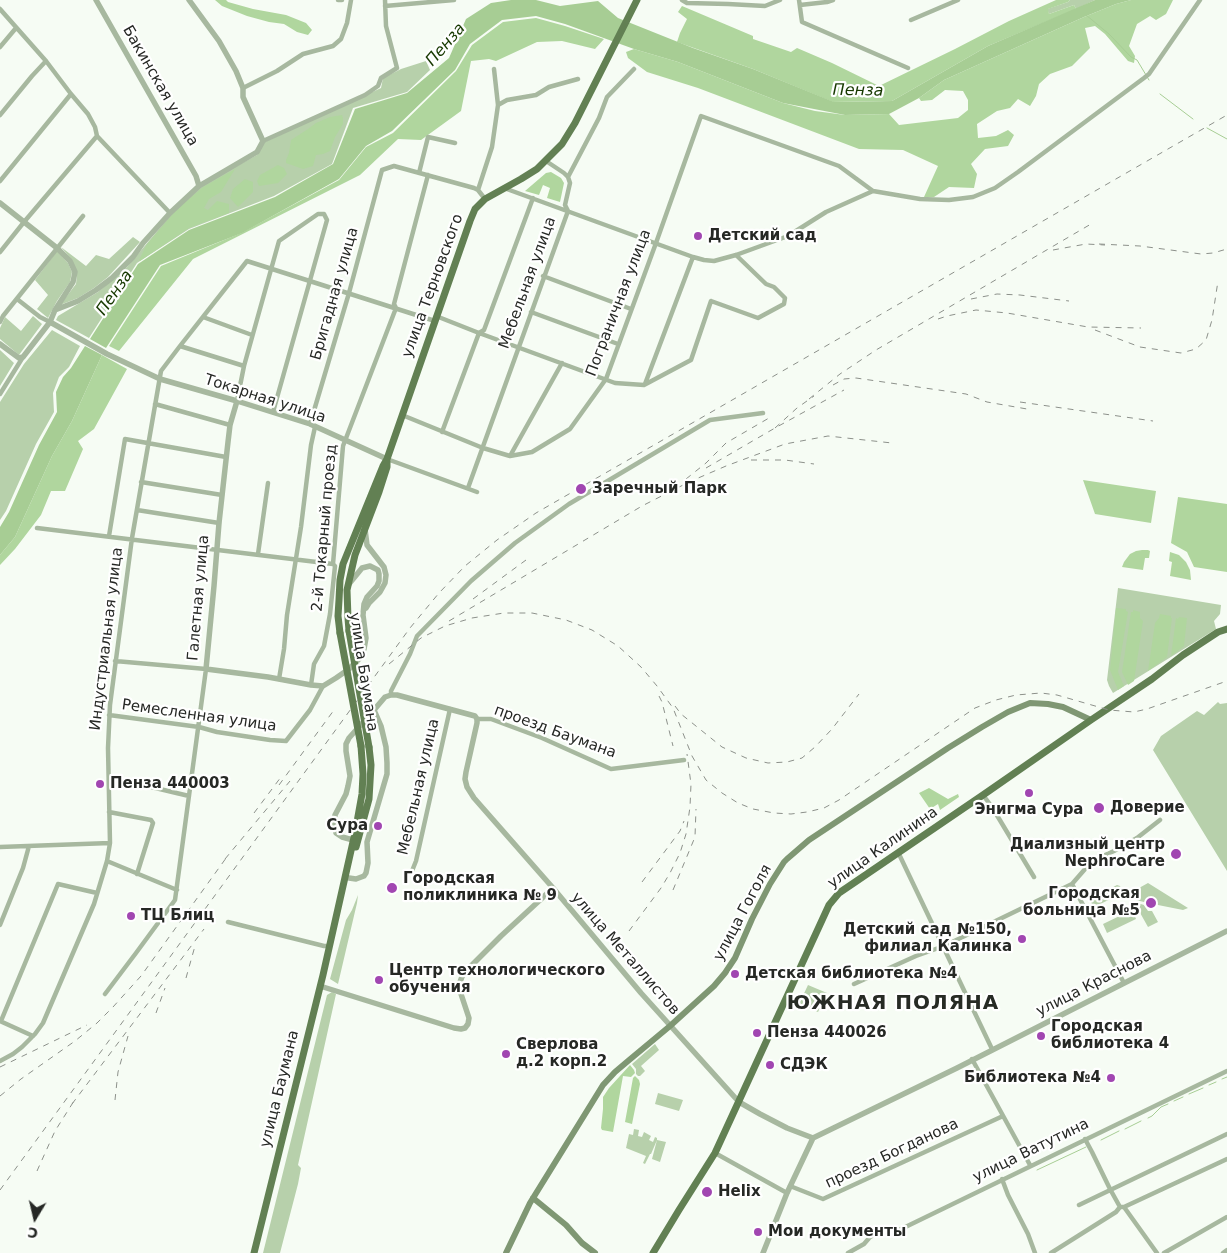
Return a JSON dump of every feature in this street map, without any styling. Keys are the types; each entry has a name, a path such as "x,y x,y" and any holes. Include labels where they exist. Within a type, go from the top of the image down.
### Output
{"main road":[{"name":"улица Терновского","path":"387,459 475,209 485,199 538,169 562,144 575,123 637,0"},
{"name":"улица Баумана","path":"254,1253 330,946 362,794 365,746 347,613 348,584 355,555 384,479 387,459"},
{"name":"улица Баумана","path":"333,931 339,916 369,800 371,765 340,633 338,616 340,580 343,564 387,459"},
{"name":"улица Калинина","path":"653,1253 715,1153 830,906 839,893 1152,679 1183,655 1218,632 1227,629"},
{"name":"улица Гоголя","path":"506,1253 523,1215 603,1085 714,986 725,973 752,919 784,862 809,840 948,748 1008,712 1030,703 1048,704 1064,707 1091,720"},
{"path":"533,1198 566,1226 582,1244 595,1253"}],"street":[{"name":"Бакинская улица","path":"96,0 196,176 199,186"},
{"path":"189,0 219,41 236,71 243,88 243,97 263,141"},
{"path":"243,88 277,71 302,54 332,46 340,39 348,23 352,0"},
{"path":"55,310 78,301 112,278 133,257 170,213 199,186 257,152 263,141 365,95 378,86 381,78 397,68 386,26 385,0"},
{"path":"385,6 454,0"},
{"path":"682,0 687,3 766,6 780,0"},
{"path":"833,0 827,2 799,2 802,22 908,68"},
{"path":"911,20 945,3 958,0"},
{"path":"504,188 692,257 714,261 788,236 826,212 873,191 920,199 949,200 973,197 995,188 1018,172 1149,74 1200,0"},
{"path":"0,9 46,61 88,114 95,127 96,136 170,213"},
{"path":"0,47 16,28"},
{"path":"0,115 46,61"},
{"path":"478,190 492,147 498,105 494,69"},
{"name":"Мебельная улица","path":"468,488 568,211 565,205 570,183 568,178 607,97 634,69"},
{"path":"498,105 507,100 536,95 549,87 578,78"},
{"path":"0,180 71,94"},
{"name":"Пограничная улица","path":"510,456 532,452 570,429 606,379 701,116 839,166 873,191"},
{"path":"0,252 96,136"},
{"path":"455,143 428,137 419,173 474,188 485,199"},
{"path":"546,162 564,173 568,178"},
{"name":"Бригадная улица","path":"279,679 301,527 312,426 382,170 394,166 419,173"},
{"name":"2-й Токарный проезд","path":"311,685 314,664 324,646 330,614 343,446 396,308 394,304 428,175"},
{"path":"442,432 479,334 484,330 532,198"},
{"path":"0,203 57,248 70,261 75,272 73,282 55,310 50,322 23,358 0,394"},
{"name":"Галетная улица","path":"105,994 175,900 206,669 230,425 252,335 279,241 318,214 324,214 328,220 311,280"},
{"path":"0,322 82,216"},
{"path":"272,268 436,319 615,383 644,385 691,360 711,301 758,318 784,304 785,298 774,286 766,284 736,255"},
{"path":"644,385 692,257"},
{"name":"Индустриальная улица","path":"0,1061 14,1054 33,1036 43,1023 94,904 107,861 110,843 109,716 115,661 136,510 161,371 247,260 272,268"},
{"path":"543,276 631,309"},
{"path":"273,412 311,280"},
{"path":"17,299 50,322"},
{"path":"531,312 618,344"},
{"path":"203,317 252,335"},
{"name":"Токарная улица","path":"50,322 107,354 160,378 273,412 312,426 387,459 477,492"},
{"path":"0,344 19,358 23,358"},
{"path":"180,346 244,366"},
{"path":"402,415 483,448 510,456 562,363"},
{"path":"155,404 230,425"},
{"path":"353,840 336,833 334,824 334,815 346,794 350,776 346,744 349,738 385,697 391,694 417,636 471,581 515,543 569,504 710,420 763,413"},
{"path":"110,536 125,440 226,457"},
{"path":"142,482 222,495"},
{"path":"258,554 268,483"},
{"path":"136,510 219,523"},
{"path":"37,528 132,538 333,564"},
{"path":"364,615 369,603 380,592 385,583 386,575 384,567 367,545 366,529"},
{"path":"115,661 206,669 323,686 349,669 359,659 364,649 366,638 364,604 366,597 377,586 380,574 378,570 370,566 362,568 348,584"},
{"name":"Ремесленная улица","path":"109,716 199,727 250,737 286,741 310,710 323,686"},
{"name":"проезд Баумана","path":"391,694 406,696 470,714 477,719 491,719 542,738 611,769 684,760"},
{"name":"Мебельная улица","path":"412,870 416,861 450,709"},
{"path":"349,878 356,879 366,874 368,842 387,774 386,747 381,726 374,710"},
{"name":"улица Металлистов","path":"477,719 465,779 467,787 474,798 670,1026 739,1102 787,1128 813,1138"},
{"path":"109,779 126,781 189,796"},
{"path":"983,795 1034,877"},
{"path":"110,812 151,820 153,823 137,874"},
{"path":"854,984 916,956 944,946 1072,884 1092,861 1114,852 1137,838 1160,820"},
{"path":"0,846 110,843"},
{"path":"0,925 23,868 29,846"},
{"path":"898,852 992,1049"},
{"path":"107,861 177,890"},
{"path":"33,1036 0,1021 58,884 97,893"},
{"path":"1072,884 1124,983"},
{"path":"320,986 454,1028 465,1028 468,1026 469,1015 460,994 463,974 553,888"},
{"path":"228,922 330,946"},
{"name":"улица Краснова","path":"813,1138 1227,931"},
{"path":"972,1059 1030,1166"},
{"name":"улица Ватутина","path":"848,1253 864,1244 870,1237 879,1232 893,1232 1227,1071"},
{"name":"проезд Богданова","path":"790,1186 824,1199 1003,1116"},
{"path":"1079,1205 1227,1134"},
{"path":"763,1253 790,1186 813,1138"},
{"path":"1085,1139 1110,1189 1157,1253"},
{"path":"715,1153 787,1193"},
{"path":"1051,1253 1122,1207 1227,1159"},
{"path":"1002,1180 1035,1253"},
{"path":"1164,1253 1227,1217"},
{"path":"1222,1253 1227,1250"}],"shaded area":[{"path":"215,0 226,0 253,9 286,15 306,23 312,30 308,35 297,32 284,24 247,16 222,6"},
{"path":"511,0 536,0 560,6 598,1 618,18 834,102 892,101 988,46 1095,0 1131,0 1084,17 944,80 919,98 889,114 845,115 783,103 678,62 634,49 565,24 536,16 502,20 470,44 455,70 392,131 366,146 339,179 242,233 160,265 106,348 90,339 138,264 189,230 275,197 333,164 355,109 407,93 449,58 466,19 491,3"},
{"path":"1056,0 1070,0 1048,9 1049,14 1074,5 1076,9 988,46 892,101 833,102 753,69 677,42 687,19 678,12 682,6 753,36 753,39 791,52 797,48 879,86 1009,21"},
{"path":"1070,0 1095,0 1076,9 1074,5 1049,14 1047,9"},
{"path":"1131,0 1173,0 1166,14 1156,20 1150,16 1137,24 1129,46 1135,56 1134,63 1128,61 1105,34 1095,26 1085,28 1090,48 1072,66 1050,74 1039,84 1036,96 1030,106 1018,99 1010,108 997,111 977,124 978,138 996,136 1008,130 1014,135 1008,146 985,149 971,164 977,174 974,188 949,187 934,197 924,197 938,166 903,150 859,149 698,88 647,72 628,58 626,52 634,49 678,62 783,103 815,111 845,115 889,114 899,125 958,118 968,110 968,100 963,91 945,90 932,100 921,101 919,98 944,80 1084,17"},
{"path":"536,18 604,39 595,49 562,41 537,42 496,61 489,59 471,61 461,111 421,140 398,139 360,175 193,259 119,351 109,346 161,266 241,233 339,180 366,147 393,133 456,71 472,45 503,22"},
{"path":"426,61 430,70 407,92 353,108 332,164 274,196 189,229 137,263 89,338 56,320 58,316 98,292 127,267 175,210 206,183 257,155 265,142 381,88 383,78 401,69"},
{"path":"342,115 343,124 335,137 330,151 316,155 313,166 303,169 286,163 291,140 316,123 330,117"},
{"path":"278,165 284,168 287,174 278,183 259,186 257,181 260,175"},
{"path":"235,169 221,192 209,199 204,208 208,210 217,201 229,204 229,213 189,228 139,260 147,244 176,210 203,187"},
{"path":"551,172 561,178 564,183 560,202 547,198 550,188 543,185 539,195 525,191 546,173"},
{"path":"245,179 253,182 253,192 238,207 230,198 233,189"},
{"path":"133,237 140,242 108,277 78,298 60,305 76,284 77,274 72,260 61,247 86,266 96,255 109,259"},
{"path":"57,251 68,263 72,272 70,282 48,318 37,309 48,295 35,280"},
{"path":"33,316 42,324 19,355 0,339 0,328 5,317 21,331"},
{"path":"52,330 80,346 69,367 59,377 53,393 54,412 36,444 6,511 0,520 0,402 24,364"},
{"path":"85,346 102,355 72,421 52,456 15,537 0,555 0,527 57,412 56,392 63,377"},
{"path":"0,350 14,363 0,386"},
{"path":"102,355 127,369 94,429 78,441 83,449 65,491 51,491 41,515 0,565 0,555 15,537 52,456 72,421"},
{"path":"1083,480 1156,491 1151,523 1095,514"},
{"path":"1178,497 1227,504 1227,572 1194,567 1187,552 1171,543"},
{"path":"1142,550 1150,551 1149,558 1145,558 1143,570 1122,567 1130,554"},
{"path":"1170,552 1179,555 1186,562 1190,570 1191,580 1170,576 1172,562 1169,561"},
{"path":"1118,588 1221,605 1220,614 1214,621 1216,629 1113,693 1107,680"},
{"path":"1116,608 1126,609 1128,612 1118,672 1124,686 1118,690 1110,670"},
{"path":"1133,610 1140,612 1140,618 1143,621 1134,681 1128,685 1122,672 1131,612"},
{"path":"1160,614 1171,616 1172,618 1167,657 1148,671 1155,623"},
{"path":"1179,617 1187,618 1184,646 1171,656 1176,618 1178,619"},
{"path":"1218,702 1220,704 1227,703 1227,871 1153,750 1161,736 1197,711 1204,715"},
{"path":"929,788 948,799 958,794 959,797 940,810 938,804 930,809 919,793"},
{"path":"1148,883 1188,908 1183,910 1158,905 1153,898 1144,902 1132,899 1130,893"},
{"path":"1117,885 1120,886 1123,893 1093,907 1090,899"},
{"path":"358,895 338,984 330,979 346,920"},
{"path":"1134,902 1144,905 1148,911 1152,911 1158,922 1148,927"},
{"path":"1132,910 1136,919 1107,933 1103,924"},
{"path":"808,985 827,993 818,1012 799,1004"},
{"path":"332,992 336,994 298,1165 301,1168 298,1184 280,1253 263,1253 327,995"},
{"path":"655,1044 659,1050 641,1066 645,1071 638,1076 632,1064"},
{"path":"630,1065 635,1073 631,1077 623,1076 613,1132 602,1130 603,1097"},
{"path":"635,1076 640,1084 632,1124 625,1122 633,1078"},
{"path":"658,1093 683,1100 679,1111 655,1104"},
{"path":"634,1129 639,1130 638,1136 642,1137 644,1132 651,1136 649,1140 653,1142 655,1137 657,1138 645,1164 643,1163 646,1156 626,1148 629,1134 633,1135"},
{"path":"657,1140 666,1142 660,1162 652,1159"}],"waterway":[{"path":"1086,15 1109,34 1131,57 1137,60 1149,80"},
{"path":"1160,94 1193,119"},
{"path":"1207,128 1227,139"},
{"path":"1222,1079 1227,1077"},
{"path":"1209,1085 1216,1082"},
{"path":"1189,1094 1203,1088"},
{"path":"1174,1101 1183,1097"},
{"path":"1148,1118 1161,1107 1168,1104"},
{"path":"1125,1129 1141,1121"},
{"path":"1101,1140 1119,1131"},
{"path":"1037,1170 1086,1147"}],"railway":[{"path":"0,1190 410,628 439,593 465,566 497,540 536,513 1227,115"},
{"path":"809,399 840,374 876,350 1091,224"},
{"path":"1053,250 1086,244 1105,245"},
{"path":"1099,244 1140,246 1201,254 1227,249"},
{"path":"1095,330 1140,347 1181,353 1196,349 1206,340 1212,320 1218,281"},
{"path":"971,299 997,294 1069,301"},
{"path":"938,319 976,310 1007,313 1088,327 1141,328"},
{"path":"833,385 844,379 856,378 966,394 987,402 1027,409"},
{"path":"706,468 844,390"},
{"path":"775,428 797,408 814,396"},
{"path":"1020,402 1153,421"},
{"path":"686,479 726,443 769,418"},
{"path":"449,621 642,506 726,466 785,444 828,436 892,443"},
{"path":"751,460 785,460 814,464"},
{"path":"473,599 526,560"},
{"path":"389,664 421,638 445,626 472,618 504,613 532,613 566,620 592,630 618,646 641,667 673,708 692,756 706,780 738,803 753,809 791,814 824,808 839,800 975,708 996,700 1016,695 1041,693 1057,695 1109,710 1134,712 1227,681"},
{"path":"675,706 681,714 722,747 746,758 768,763 787,762 802,758 815,747 832,729 859,694"},
{"path":"659,696 673,746"},
{"path":"279,785 334,710"},
{"path":"629,931 661,888 680,853 686,834 690,807 691,784 687,754"},
{"path":"254,813 281,777"},
{"path":"225,859 290,781"},
{"path":"673,890 695,837 696,809"},
{"path":"642,882 680,831 684,821"},
{"path":"0,1096 75,1041 113,1007 141,976 229,854"},
{"path":"72,1104 204,929"},
{"path":"186,978 195,946"},
{"path":"156,1013 165,988"},
{"path":"0,1067 87,1025"},
{"path":"115,1100 118,1072 128,1036"},
{"path":"37,1171 55,1131 74,1101"}],"place":[{"name":"Детский сад","path":"698,236"},
{"name":"Заречный Парк","path":"581,489"},
{"name":"Пенза 440003","path":"100,784"},
{"name":"Энигма Сура","path":"1029,793"},
{"name":"Доверие","path":"1099,808"},
{"name":"Сура","path":"378,826"},
{"name":"Диализный центр NephroCare","path":"1176,854"},
{"name":"Городская поликлиника № 9","path":"392,888"},
{"name":"Городская больница №5","path":"1151,903"},
{"name":"ТЦ Блиц","path":"131,916"},
{"name":"Детский сад №150, филиал Калинка","path":"1022,939"},
{"name":"Детская библиотека №4","path":"735,974"},
{"name":"Центр технологического обучения","path":"379,980"},
{"name":"Пенза 440026","path":"757,1033"},
{"name":"Городская библиотека 4","path":"1041,1036"},
{"name":"Сверлова д.2 корп.2","path":"506,1054"},
{"name":"СДЭК","path":"770,1065"},
{"name":"Библиотека №4","path":"1111,1078"},
{"name":"Helix","path":"707,1192"},
{"name":"Мои документы","path":"758,1232"}],"district":[{"name":"ЮЖНАЯ ПОЛЯНА","path":"893,1004"}],"water label":[{"name":"Пенза","path":"446,45"},
{"name":"Пенза","path":"858,91"},
{"name":"Пенза","path":"115,293"}]}
